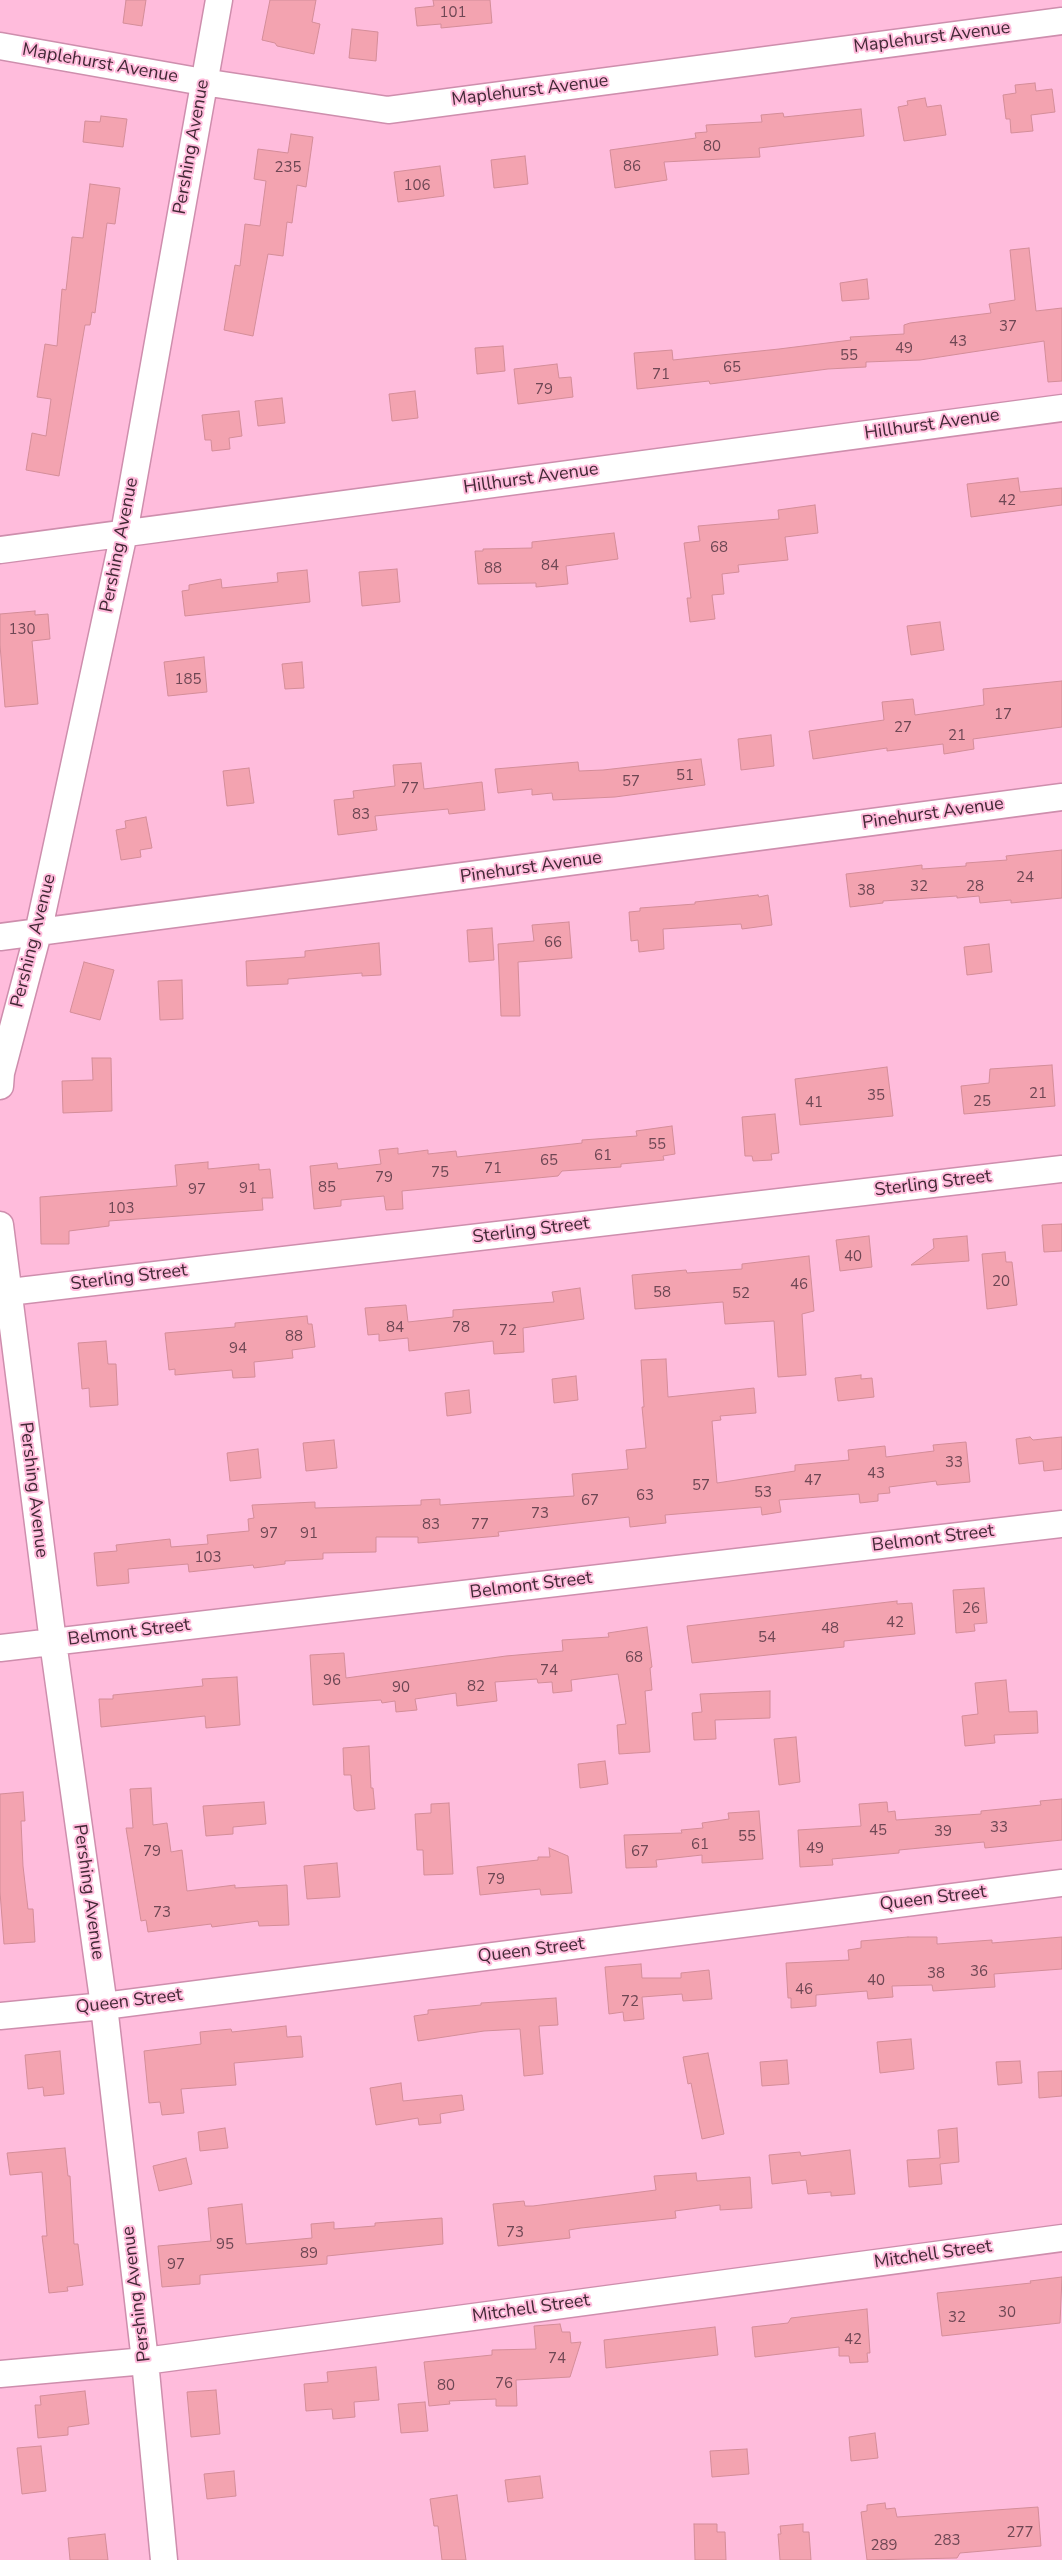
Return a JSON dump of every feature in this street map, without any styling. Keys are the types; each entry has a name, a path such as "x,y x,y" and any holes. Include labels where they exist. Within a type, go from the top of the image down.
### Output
{"street":[{"name":"Pershing Avenue","path":"0,1086 1,1073 38,934 124,533 219,0"},
{"name":"Maplehurst Avenue","path":"0,46 203,82 388,110 1062,21"},
{"name":"Hillhurst Avenue","path":"0,550 1062,408"},
{"name":"Pinehurst Avenue","path":"0,937 38,934 1062,797"},
{"name":"Sterling Street","path":"4,1292 1062,1169"},
{"name":"Pershing Avenue","path":"0,1225 4,1292 104,2006 145,2361 164,2560"},
{"name":"Belmont Street","path":"0,1648 1062,1524"},
{"name":"Queen Street","path":"0,2016 104,2006 1062,1883"},
{"name":"Mitchell Street","path":"0,2374 145,2361 1062,2238"}],"building":[{"path":"126,0 146,0 142,26 123,23"},
{"path":"270,0 316,0 312,22 320,24 314,54 277,46 275,43 262,40"},
{"path":"433,0 490,0 492,23 441,28 441,24 417,26 415,8 434,6"},
{"path":"352,29 378,32 376,61 349,58"},
{"path":"1035,83 1036,91 1052,89 1055,112 1031,115 1033,131 1011,133 1010,119 1006,119 1003,95 1016,93 1015,85"},
{"path":"925,98 927,107 941,105 946,135 904,141 898,107 908,105 907,101"},
{"path":"861,109 864,136 759,148 760,157 664,162 667,180 615,188 610,150 696,138 695,133 707,132 706,125 762,122 761,115 783,113 784,117"},
{"path":"101,116 127,119 123,147 83,142 85,121 100,122"},
{"path":"291,134 313,137 306,187 297,185 292,223 287,222 283,256 268,254 253,336 224,330 235,265 240,266 245,224 260,226 266,181 254,179 258,149 288,153"},
{"path":"525,156 528,184 494,188 491,160"},
{"path":"440,166 444,196 398,202 394,172"},
{"path":"90,184 120,188 115,224 107,223 95,313 92,312 90,325 85,325 59,476 26,470 32,433 46,436 51,399 37,397 45,344 57,346 62,289 66,290 72,237 83,238"},
{"path":"1029,248 1036,311 1062,308 1062,381 1048,382 1044,341 920,360 866,362 866,367 828,369 710,384 709,381 637,389 634,353 672,350 673,360 779,349 851,340 850,337 904,334 904,325 910,323 991,313 989,304 1015,300 1010,250"},
{"path":"867,279 869,299 842,301 840,283"},
{"path":"503,346 505,371 477,374 475,348"},
{"path":"557,364 559,378 571,377 573,397 518,404 514,369"},
{"path":"415,391 418,418 392,421 389,394"},
{"path":"282,398 285,423 258,426 255,401"},
{"path":"239,411 242,436 229,438 230,449 212,451 211,440 205,440 202,415"},
{"path":"1018,478 1020,492 1062,488 1062,505 971,517 967,484"},
{"path":"815,505 818,533 785,537 788,560 738,565 739,572 722,574 724,594 712,595 715,619 690,622 687,598 691,598 684,543 700,541 698,526 779,519 778,510"},
{"path":"614,533 618,559 566,566 568,584 536,587 536,583 478,584 475,551 483,551 483,549 532,548 532,542"},
{"path":"397,569 400,602 362,606 359,572"},
{"path":"307,570 310,602 185,616 182,591 189,590 189,585 221,579 222,588 278,582 277,573"},
{"path":"35,611 35,615 48,614 50,639 32,641 38,704 5,707 0,645 0,614"},
{"path":"940,622 944,650 911,655 907,626"},
{"path":"204,657 207,692 168,696 164,662"},
{"path":"302,662 304,688 285,689 282,664"},
{"path":"1062,681 1062,727 973,739 974,749 944,754 943,744 887,751 887,748 813,759 809,731 884,720 882,702 913,699 915,715 984,705 983,689"},
{"path":"771,735 774,766 741,770 738,739"},
{"path":"701,759 705,785 615,797 553,800 552,793 532,795 532,789 498,793 495,769 578,762 579,771 603,770"},
{"path":"421,763 424,789 482,782 485,810 449,814 448,809 375,816 377,830 338,835 334,800 354,798 353,791 395,786 393,765"},
{"path":"249,768 254,803 227,806 223,771"},
{"path":"146,817 152,848 140,850 141,857 121,860 116,830 126,828 125,821"},
{"path":"1062,850 1062,898 1011,903 1011,900 980,903 979,896 957,898 957,896 883,901 883,903 850,907 846,874 922,865 922,869 966,866 966,863 1007,860 1006,856"},
{"path":"758,895 759,897 768,895 772,925 742,929 741,924 663,929 664,949 639,952 638,940 631,941 629,912 640,911 640,908 695,904 695,902"},
{"path":"569,922 572,958 518,962 520,1016 501,1016 498,944 534,941 532,925"},
{"path":"492,928 494,960 469,962 467,930"},
{"path":"379,943 381,975 362,976 362,973 288,979 288,984 247,986 246,961 305,957 305,951"},
{"path":"989,944 992,972 967,975 964,947"},
{"path":"84,962 114,970 100,1020 70,1012"},
{"path":"182,980 183,1019 160,1020 158,981"},
{"path":"92,1058 111,1058 112,1111 63,1113 62,1081 93,1080"},
{"path":"1052,1065 1055,1106 964,1114 961,1086 989,1083 990,1069"},
{"path":"887,1067 893,1116 800,1125 795,1079"},
{"path":"775,1114 779,1153 771,1154 772,1160 753,1161 752,1156 745,1156 742,1117"},
{"path":"672,1126 675,1154 663,1156 664,1160 621,1164 621,1167 562,1171 558,1176 402,1191 403,1209 386,1210 384,1196 341,1200 341,1206 314,1209 310,1166 337,1163 338,1169 381,1164 379,1150 398,1148 398,1154 428,1150 428,1154 456,1151 457,1157 582,1143 582,1140 637,1136 636,1131"},
{"path":"208,1162 208,1169 259,1164 259,1170 270,1169 273,1198 262,1198 263,1210 109,1221 109,1226 69,1231 69,1244 41,1244 40,1197 177,1186 175,1165"},
{"path":"1062,1224 1062,1251 1044,1252 1042,1225"},
{"path":"869,1236 872,1267 840,1271 836,1240"},
{"path":"967,1236 969,1261 911,1265 934,1248 933,1239"},
{"path":"1005,1252 1006,1262 1012,1262 1017,1305 987,1309 982,1254"},
{"path":"809,1256 814,1311 802,1314 806,1375 778,1377 774,1321 725,1324 723,1302 635,1309 632,1275 686,1270 687,1273 742,1269 742,1264"},
{"path":"580,1288 584,1319 523,1328 524,1352 494,1354 493,1341 409,1351 408,1338 379,1341 379,1334 368,1335 365,1308 406,1305 408,1322 453,1317 453,1310 554,1302 552,1292"},
{"path":"307,1316 308,1324 312,1324 315,1347 292,1350 293,1358 254,1362 255,1377 233,1378 232,1370 175,1375 175,1369 169,1370 165,1333 235,1327 235,1323"},
{"path":"106,1341 108,1364 116,1364 118,1405 90,1407 89,1388 82,1389 78,1343"},
{"path":"666,1359 668,1397 754,1388 756,1413 720,1416 721,1420 712,1421 717,1483 795,1471 795,1465 849,1460 848,1450 885,1446 886,1457 934,1451 933,1445 966,1442 970,1482 937,1485 936,1481 889,1487 890,1493 878,1494 878,1501 860,1503 859,1494 779,1500 781,1512 762,1515 761,1507 665,1515 666,1523 630,1527 629,1517 498,1532 499,1536 418,1543 418,1537 376,1537 376,1552 323,1553 323,1559 285,1561 285,1564 254,1568 253,1565 189,1572 188,1564 128,1569 129,1583 97,1586 94,1553 117,1551 116,1545 170,1539 171,1547 208,1544 207,1535 249,1531 248,1519 254,1518 252,1505 315,1502 315,1508 421,1505 421,1500 440,1499 440,1505 574,1496 572,1474 628,1469 626,1450 646,1448 642,1407 644,1407 641,1360"},
{"path":"861,1375 861,1379 872,1378 874,1397 838,1401 835,1378"},
{"path":"576,1376 578,1400 554,1403 552,1379"},
{"path":"469,1390 471,1413 447,1416 445,1393"},
{"path":"1030,1437 1033,1440 1062,1437 1062,1469 1044,1471 1043,1461 1019,1464 1016,1439"},
{"path":"334,1440 337,1468 306,1471 303,1443"},
{"path":"258,1449 261,1478 230,1481 227,1453"},
{"path":"984,1588 987,1623 974,1624 975,1631 956,1633 953,1590"},
{"path":"897,1601 897,1604 912,1603 915,1634 844,1641 844,1647 692,1663 687,1626"},
{"path":"647,1627 652,1667 650,1668 652,1690 645,1691 650,1752 619,1754 617,1725 626,1724 618,1674 571,1680 572,1691 553,1693 552,1682 538,1683 537,1679 495,1682 497,1701 457,1706 456,1693 415,1699 417,1710 396,1712 395,1701 382,1703 381,1700 313,1705 310,1655 344,1653 346,1678 506,1656 563,1651 562,1640 609,1637 608,1633"},
{"path":"237,1677 240,1725 206,1728 205,1716 101,1727 99,1699 113,1699 113,1695 203,1686 202,1679"},
{"path":"1006,1680 1009,1712 1037,1711 1038,1733 994,1735 995,1743 965,1746 962,1716 978,1714 975,1683"},
{"path":"770,1691 770,1718 715,1720 716,1739 694,1740 692,1713 702,1712 700,1694"},
{"path":"796,1737 800,1782 779,1785 774,1739"},
{"path":"369,1746 371,1788 373,1788 375,1809 357,1811 354,1809 351,1775 344,1775 343,1748"},
{"path":"605,1761 608,1784 580,1788 578,1764"},
{"path":"151,1788 153,1825 167,1823 171,1852 182,1850 187,1891 235,1885 235,1888 287,1885 289,1925 259,1926 258,1921 212,1927 211,1924 148,1932 146,1920 141,1921 126,1828 133,1828 130,1789"},
{"path":"23,1792 25,1821 21,1821 23,1866 28,1909 33,1909 35,1942 4,1944 0,1892 0,1794"},
{"path":"1062,1799 1062,1840 985,1848 984,1842 899,1850 899,1853 832,1859 833,1865 800,1867 798,1830 861,1826 859,1804 887,1802 888,1812 895,1811 896,1820 981,1814 981,1811 1041,1805 1040,1801"},
{"path":"264,1802 266,1824 233,1827 233,1834 206,1836 203,1806"},
{"path":"449,1803 453,1874 424,1875 423,1850 417,1850 415,1814 431,1813 431,1804"},
{"path":"759,1811 763,1859 702,1863 702,1855 656,1860 657,1867 626,1868 624,1835 682,1833 681,1830 703,1828 702,1823 729,1819 728,1813"},
{"path":"549,1848 568,1856 572,1893 541,1895 540,1889 480,1895 477,1867 538,1860 538,1857 550,1857"},
{"path":"337,1863 340,1897 307,1899 304,1866"},
{"path":"908,1937 937,1937 937,1944 992,1940 992,1943 1062,1937 1062,1969 994,1974 995,1987 933,1991 932,1985 892,1986 893,1997 868,1999 867,1991 816,1995 816,2006 791,2008 791,1998 788,1998 786,1963 849,1960 848,1950 861,1948 861,1941"},
{"path":"641,1964 642,1978 681,1978 681,1973 709,1970 712,1999 683,2001 682,1994 642,1997 644,2019 624,2021 623,2012 609,2014 605,1967"},
{"path":"556,1998 558,2025 539,2026 543,2074 524,2076 520,2029 484,2031 418,2041 414,2016 428,2014 428,2010 481,2005 481,2003"},
{"path":"286,2026 287,2037 301,2036 303,2057 234,2063 236,2085 181,2089 184,2113 162,2115 160,2102 149,2103 144,2051 201,2044 200,2032 231,2029 232,2032"},
{"path":"911,2039 914,2069 880,2073 877,2042"},
{"path":"60,2051 64,2094 44,2096 43,2087 28,2089 25,2055"},
{"path":"708,2053 724,2134 702,2139 691,2083 688,2084 683,2057"},
{"path":"787,2060 789,2084 762,2086 760,2062"},
{"path":"1020,2061 1022,2083 998,2085 996,2062"},
{"path":"1062,2071 1062,2096 1039,2098 1038,2072"},
{"path":"401,2083 403,2101 462,2095 464,2110 440,2114 441,2123 419,2125 418,2118 376,2125 370,2088"},
{"path":"225,2128 228,2148 200,2151 198,2132"},
{"path":"957,2128 959,2162 940,2164 942,2184 909,2187 907,2160 940,2158 938,2130"},
{"path":"65,2148 68,2176 70,2176 74,2244 78,2244 83,2285 67,2287 68,2291 49,2293 42,2236 47,2236 42,2172 10,2175 7,2153"},
{"path":"850,2150 855,2194 831,2196 831,2192 808,2194 806,2180 772,2184 769,2155 800,2152 801,2156"},
{"path":"186,2158 192,2184 159,2191 153,2166"},
{"path":"696,2173 697,2181 750,2177 752,2208 720,2210 720,2205 675,2211 676,2218 581,2228 569,2230 570,2238 498,2246 493,2204 524,2201 525,2206 533,2206 656,2190 654,2176"},
{"path":"242,2204 246,2244 312,2238 311,2224 334,2222 334,2229 375,2226 375,2223 442,2218 443,2244 327,2256 327,2264 200,2275 200,2284 162,2287 158,2246 211,2241 208,2208"},
{"path":"1062,2277 1060,2323 942,2336 937,2293 1031,2283 1030,2281"},
{"path":"867,2309 870,2353 867,2353 868,2362 850,2363 849,2356 839,2356 839,2347 755,2357 752,2327 788,2323 791,2318"},
{"path":"560,2324 562,2332 570,2332 571,2343 581,2342 570,2377 516,2380 517,2406 496,2406 496,2399 449,2401 450,2404 429,2406 424,2362 492,2355 492,2350 536,2349 534,2326"},
{"path":"715,2327 718,2355 606,2368 604,2340"},
{"path":"376,2367 379,2400 354,2402 355,2417 333,2419 332,2409 306,2411 304,2384 328,2382 327,2372"},
{"path":"216,2390 220,2434 191,2437 187,2392"},
{"path":"85,2391 89,2424 68,2427 68,2435 38,2438 35,2405 41,2405 40,2396"},
{"path":"425,2402 428,2431 401,2433 398,2404"},
{"path":"875,2433 878,2458 851,2461 849,2437"},
{"path":"41,2446 46,2491 22,2494 17,2448"},
{"path":"747,2449 749,2474 712,2477 710,2451"},
{"path":"234,2471 236,2496 207,2499 204,2474"},
{"path":"540,2476 543,2498 508,2502 505,2480"},
{"path":"457,2495 466,2560 442,2560 438,2526 434,2526 430,2499"},
{"path":"885,2503 886,2509 895,2508 897,2517 1038,2507 1041,2546 960,2553 957,2558 867,2560 861,2512 867,2511 867,2505"},
{"path":"694,2524 717,2524 717,2532 725,2532 726,2560 695,2560"},
{"path":"803,2524 803,2532 809,2532 811,2560 780,2560 778,2534 781,2534 780,2526"},
{"path":"105,2534 108,2560 70,2560 68,2538"}]}
